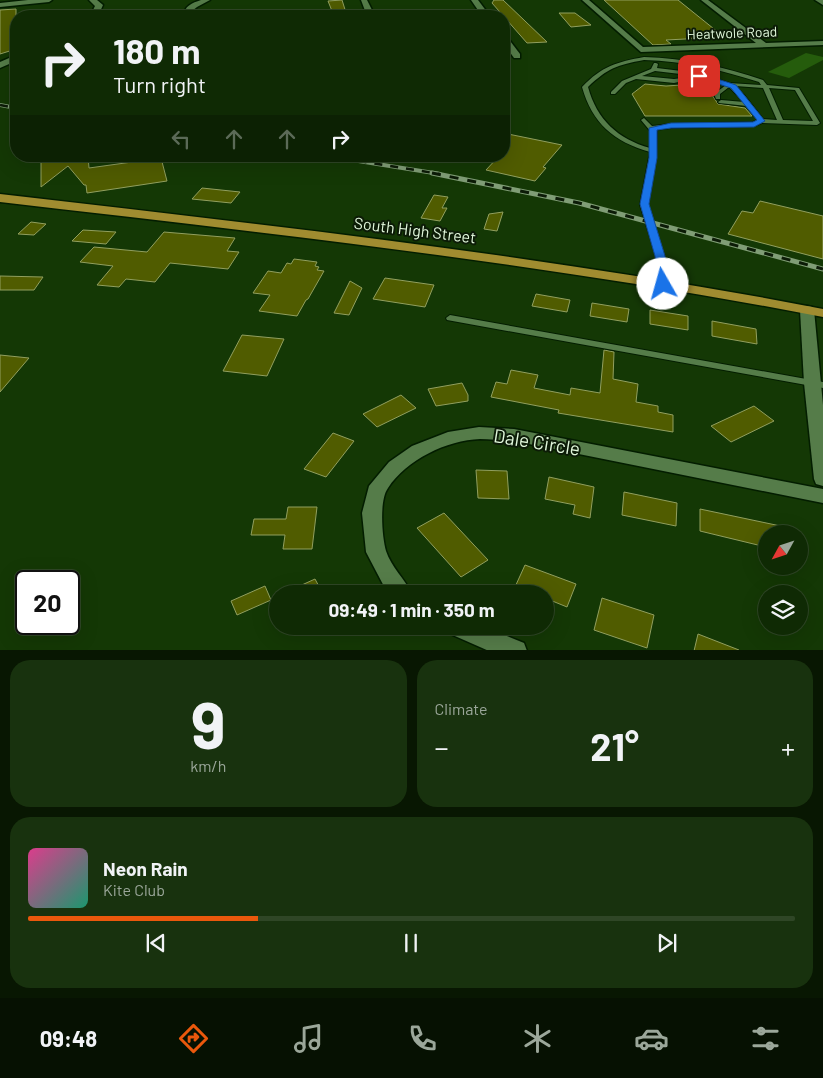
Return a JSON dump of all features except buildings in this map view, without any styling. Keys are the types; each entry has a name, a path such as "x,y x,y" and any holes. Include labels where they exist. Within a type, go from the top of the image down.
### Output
{"main road":[{"name":"South High Street","path":"0,198 469,254 663,284 815,312"}],"street":[{"path":"0,4 49,0"},
{"path":"92,0 99,5 97,10"},
{"path":"189,10 207,0"},
{"path":"585,0 641,50"},
{"path":"704,0 764,46"},
{"path":"818,0 823,3"},
{"name":"Heatwole Road","path":"641,50 823,44"},
{"path":"510,48 516,56"},
{"path":"815,312 823,479"},
{"name":"Dale Circle","path":"394,585 376,552 372,513 378,486 396,467 418,451 448,438 479,433 514,435 823,496"},
{"path":"478,635 516,650"}],"lane":[{"path":"641,50 656,65 655,69"},
{"path":"653,151 627,142 606,125 592,110 585,87 594,75 625,63 648,57 706,65 761,81 765,86 780,122"},
{"path":"613,93 620,84 655,69 703,76 730,84 797,89 817,123 761,121 754,124 653,128 644,120"},
{"path":"634,77 674,81 703,76"},
{"path":"730,84 717,94 720,100 748,104"},
{"path":"730,84 738,90 761,121"},
{"path":"653,128 653,151 644,204 660,256 663,284"},
{"path":"450,318 818,384"}],"green space":[{"path":"806,53 823,57 823,60 789,78 768,72"}],"railway":[{"path":"0,105 10,107"},
{"path":"365,162 440,174"},
{"path":"432,173 579,203 823,269"}],"route":[{"path":"663,284 660,256 644,204 653,158 653,128 758,124 761,121 738,90 730,84 699,76"}]}
